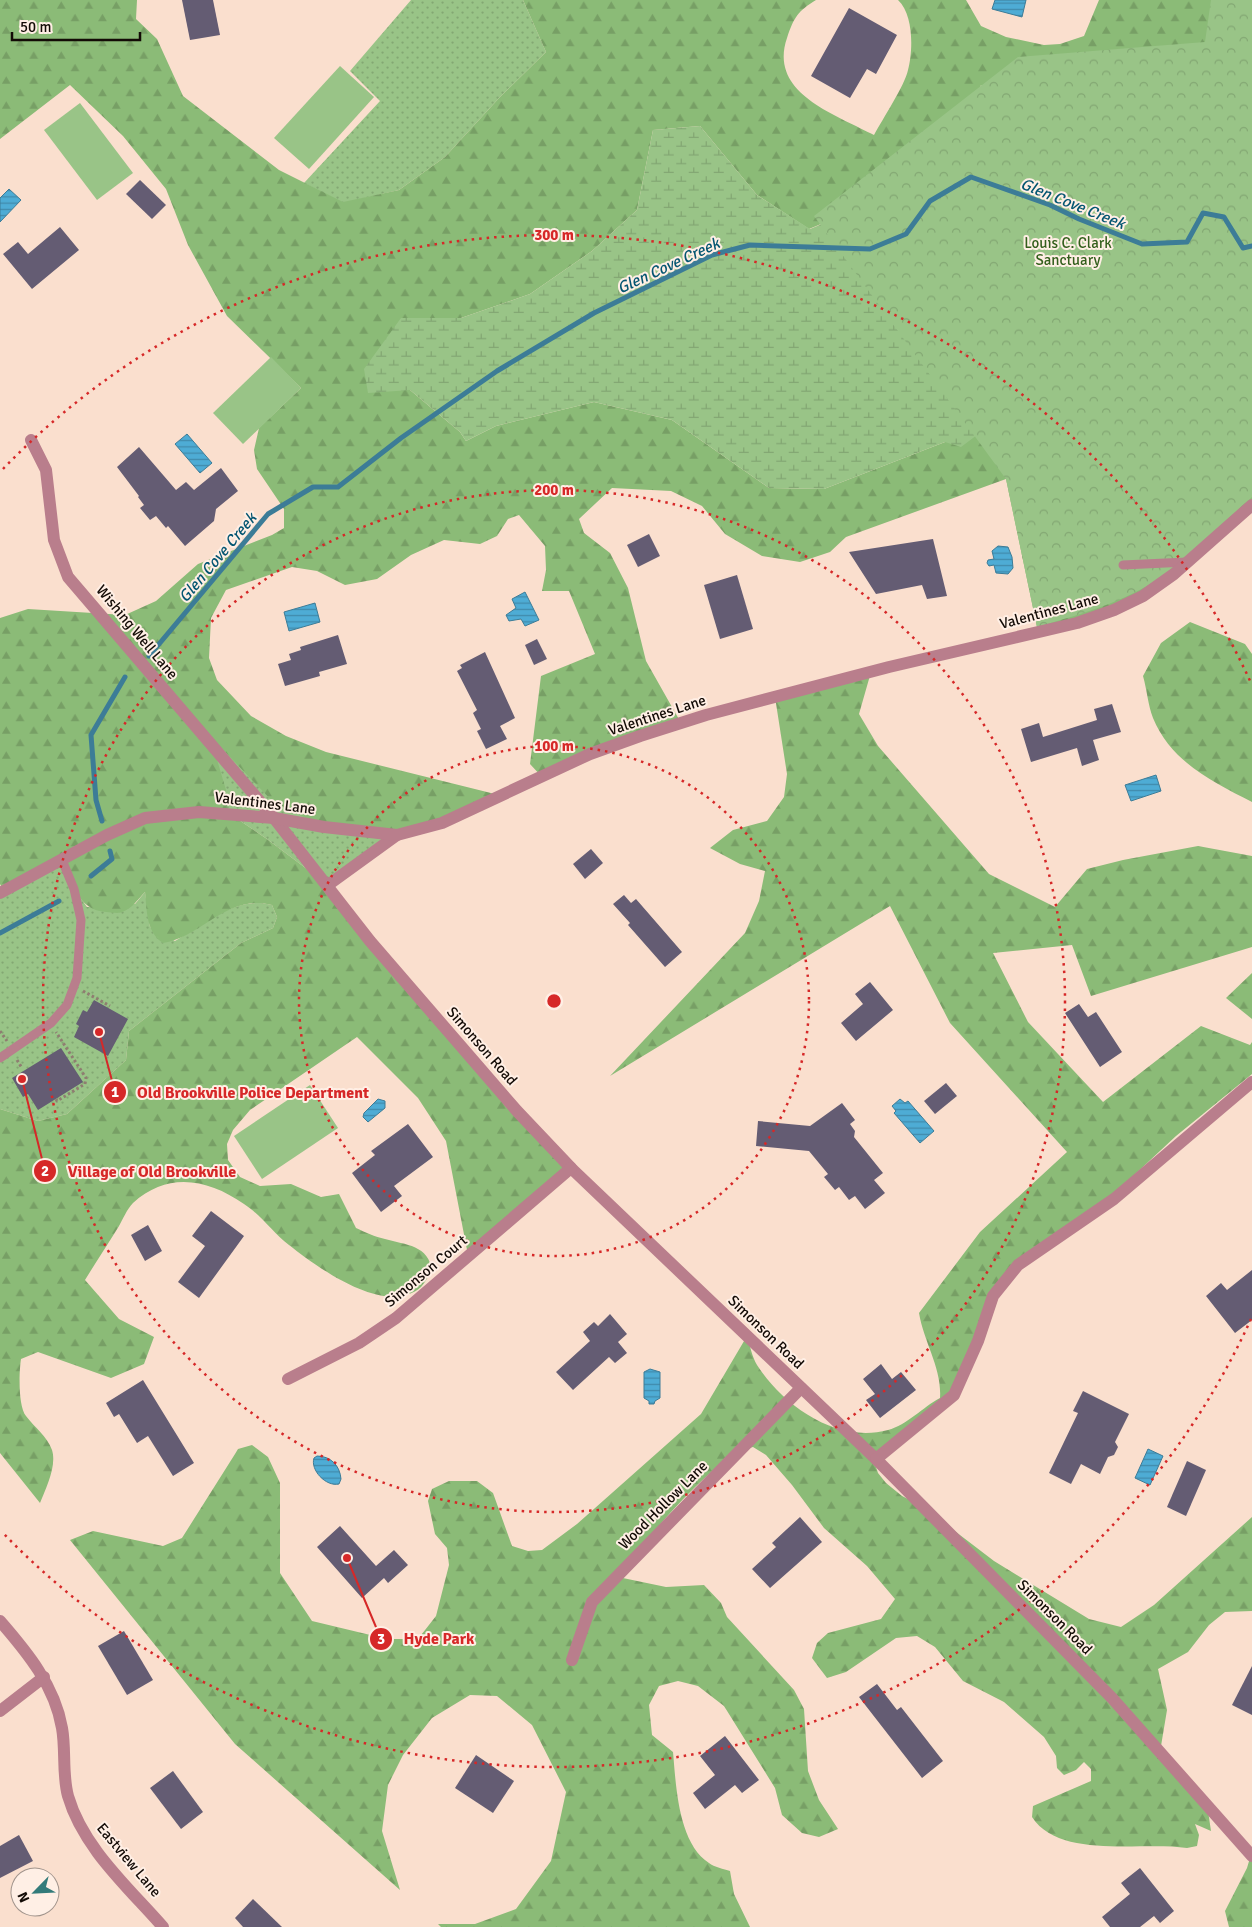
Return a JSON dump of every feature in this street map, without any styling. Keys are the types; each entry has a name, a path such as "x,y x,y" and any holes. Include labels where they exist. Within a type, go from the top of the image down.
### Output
{"street":[{"name":"Wishing Well Lane","path":"31,440 46,470 54,540 68,577 274,818"},
{"name":"Valentines Lane","path":"0,893 107,835 146,818 199,812 274,818 324,827 397,835 442,823 590,754 640,736 714,713 888,667 1077,623 1114,610 1143,596 1188,562 1252,505"},
{"name":"Simonson Road","path":"274,818 370,941 450,1035 571,1168 876,1459 1112,1698 1252,1856"},
{"path":"328,885 397,835"},
{"path":"876,1459 954,1395 978,1341 993,1296 1018,1265 1114,1199 1252,1082"},
{"name":"Simonson Court","path":"288,1379 359,1343 396,1318 571,1168"},
{"name":"Wood Hollow Lane","path":"572,1660 592,1602 801,1388"},
{"name":"Eastview Lane","path":"0,1621 44,1677 58,1706 63,1730 68,1796 82,1830 100,1856 164,1927"},
{"path":"0,1711 44,1677"}],"lane":[{"path":"1123,565 1188,562"},
{"path":"0,1058 51,1023 66,1004 78,978 81,920 74,889 62,860"}],"path":[{"path":"74,986 110,1006"},
{"path":"51,1023 71,1058 86,1078 85,1084 56,1099"}],"green space":[{"path":"0,0 137,0 136,19 157,39 183,96 279,170 343,202 399,190 445,157 500,97 546,52 523,0 816,0 797,15 787,38 784,57 787,73 796,87 824,110 874,135 903,84 910,62 910,24 898,0 966,0 981,26 1006,37 1044,45 1060,44 1084,36 1099,0 1252,0 1252,140 981,85 957,151 927,180 809,229 757,195 700,126 653,130 637,210 592,251 530,294 461,318 401,318 410,390 460,432 466,441 496,426 594,402 672,420 769,488 824,489 945,442 1009,411 1252,348 1252,505 1143,596 1038,632 1006,479 846,537 830,552 800,562 762,556 725,534 702,506 671,491 612,488 579,519 584,533 610,553 628,588 646,661 681,723 542,777 530,764 541,676 595,654 569,591 542,591 546,570 545,546 519,515 508,519 497,536 480,544 444,540 411,555 377,579 345,585 317,571 292,567 226,590 211,618 209,658 217,680 251,716 286,736 326,752 503,796 397,835 324,827 273,802 210,736 226,790 227,812 267,839 328,885 571,1168 467,1250 446,1141 418,1098 357,1037 250,1110 233,1130 227,1144 228,1160 240,1177 260,1186 291,1184 321,1197 339,1194 356,1228 378,1237 408,1245 421,1251 426,1256 432,1271 424,1284 406,1295 390,1297 352,1286 301,1254 283,1240 250,1208 230,1195 202,1184 174,1183 160,1186 146,1193 129,1208 85,1280 119,1319 154,1337 144,1364 111,1378 38,1352 21,1359 20,1389 23,1411 47,1440 53,1456 50,1477 40,1503 0,1453 0,1109 38,1121 67,1114 126,1060 129,1031 241,943 273,928 277,917 272,905 256,903 242,905 228,910 190,933 163,943 157,938 150,927 145,892 126,911 114,913 96,910 82,901 77,894 61,860 4,891 0,884 0,618 28,609 125,615 156,601 198,564 272,535 284,528 284,509 257,469 254,450 259,428 301,388 227,316 188,245 166,189 123,136 70,85 0,139"},
{"path":"411,0 523,0 546,52 500,97 445,157 399,190 343,203 304,183 380,101 350,71"},
{"name":"Louis C. Clark Sanctuary","path":"1211,0 1252,0 1252,497 1173,568 1142,589 1108,604 1037,627 1006,479 814,216 1018,57 1205,42"},
{"path":"340,66 374,97 309,169 274,138"},
{"path":"981,85 1023,99 1009,411 961,447 945,442 824,489 769,488 672,420 594,402 496,426 466,441 460,432 410,390 368,393 364,369 401,318 461,318 530,294 592,251 637,210 653,130 700,126 757,195 810,229 927,180 957,151"},
{"path":"80,103 133,173 97,200 44,130"},
{"path":"271,357 301,388 243,444 213,413"},
{"path":"1190,622 1245,644 1252,654 1252,802 1208,778 1182,759 1161,733 1153,718 1143,676 1161,643"},
{"path":"871,672 859,714 878,746 989,874 1055,907 1087,869 1123,860 1198,846 1252,856 1252,947 1091,996 1072,945 993,953 1028,1022 1103,1102 1201,1026 1250,1045 1252,1042 1252,1074 1176,1136 1115,1193 1014,1264 952,1392 875,1464 878,1473 886,1483 902,1496 922,1506 994,1561 1089,1619 1121,1627 1154,1605 1252,1517 1252,1611 1225,1612 1209,1625 1188,1652 1158,1669 1167,1710 1160,1752 1207,1804 1211,1831 1195,1824 1199,1835 1197,1846 1187,1848 1081,1844 1062,1839 1045,1830 1032,1817 1033,1806 1091,1781 1091,1769 1084,1762 1076,1770 1064,1775 1057,1768 1056,1756 1044,1737 1004,1702 963,1681 935,1647 917,1636 896,1638 846,1672 827,1678 812,1658 817,1643 828,1633 881,1619 895,1599 867,1566 824,1528 792,1485 766,1455 753,1447 737,1453 719,1466 680,1502 644,1543 618,1577 666,1587 704,1585 721,1603 727,1617 794,1690 804,1709 808,1771 819,1800 838,1829 819,1837 802,1833 782,1815 775,1788 724,1706 698,1686 678,1681 659,1686 649,1705 652,1735 673,1752 680,1812 691,1842 699,1854 709,1863 730,1871 734,1894 750,1927 441,1927 438,1924 475,1924 516,1909 551,1861 566,1792 532,1725 497,1696 470,1695 432,1718 403,1755 388,1785 382,1831 400,1890 235,1744 70,1540 93,1531 163,1546 182,1538 238,1449 252,1445 268,1457 280,1483 280,1573 312,1621 387,1639 418,1639 436,1616 449,1565 447,1548 435,1534 428,1501 432,1489 449,1481 477,1481 493,1493 512,1546 528,1551 542,1550 577,1524 701,1414 747,1336 757,1365 781,1394 813,1418 831,1426 850,1432 869,1433 888,1430 902,1424 940,1398 936,1366 919,1313 980,1232 1067,1152 950,1023 890,906 610,1076 745,933 759,901 765,871 740,864 710,848 733,830 767,821 784,797 787,774 775,697"},
{"path":"210,735 397,835 328,885 267,839 227,812"},
{"path":"62,860 74,889 87,907 135,904 145,892 150,927 175,941 221,913 246,904 272,905 277,917 273,928 241,943 129,1031 126,1060 67,1114 38,1121 0,1109 0,893"},
{"path":"1252,973 1252,1019 1226,998"},
{"path":"310,1085 338,1128 262,1179 234,1136"},
{"path":"1252,1851 1252,1927 1229,1927 1225,1911 1247,1868"}],"water":[{"path":"995,0 1026,0 1022,17 992,9"},
{"path":"9,189 21,200 0,222 0,198"},
{"path":"187,434 212,463 200,473 175,444"},
{"path":"998,546 1008,547 1012,557 1013,568 1008,574 996,573 994,565 989,566 987,563 988,560 994,559 992,551"},
{"path":"525,592 539,620 525,626 521,619 509,621 506,615 516,608 512,599"},
{"path":"315,603 320,622 289,631 284,612"},
{"path":"1156,775 1161,791 1131,801 1125,785"},
{"path":"378,1099 385,1101 385,1108 368,1122 363,1117 364,1113"},
{"path":"900,1099 905,1103 908,1101 934,1131 920,1143 894,1113 896,1111 892,1106"},
{"path":"650,1369 660,1372 660,1398 654,1404 649,1404 649,1401 644,1398 644,1372"},
{"path":"1148,1449 1163,1456 1150,1485 1135,1478"},
{"path":"317,1456 327,1458 337,1466 341,1479 339,1484 329,1483 320,1477 313,1463 314,1458"}],"building":[{"path":"182,0 213,0 220,35 190,40"},
{"path":"849,8 897,35 876,74 867,69 850,98 811,76"},
{"path":"140,180 166,205 152,219 126,194"},
{"path":"60,227 79,250 32,289 3,254 18,242 28,254"},
{"path":"139,447 176,490 186,482 194,490 221,468 238,491 216,509 214,521 185,546 168,526 166,528 156,516 150,520 140,508 144,505 139,496 117,467"},
{"path":"649,534 660,556 638,567 627,545"},
{"path":"933,539 947,596 927,599 922,585 876,594 849,552"},
{"path":"737,575 753,629 720,639 704,585"},
{"path":"338,635 347,664 319,672 320,676 285,686 278,664 291,660 289,654 301,650 300,647"},
{"path":"537,639 547,659 534,665 525,645"},
{"path":"485,652 515,718 500,726 507,739 486,749 477,731 481,729 473,713 477,710 457,671 462,668 460,665"},
{"path":"1112,704 1121,732 1093,740 1099,760 1082,766 1077,748 1031,762 1021,729 1039,723 1043,737 1097,720 1094,709"},
{"path":"591,849 603,863 585,879 573,864"},
{"path":"624,895 631,903 636,899 682,952 665,967 628,925 630,923 613,904"},
{"path":"870,982 893,1010 856,1041 841,1023 863,1004 855,994"},
{"path":"94,1000 128,1019 108,1056 74,1037 79,1026 76,1024 83,1010 87,1012"},
{"path":"1079,1004 1088,1017 1096,1012 1122,1052 1100,1067 1065,1013"},
{"path":"61,1048 83,1082 38,1110 28,1094 23,1097 12,1078"},
{"path":"946,1083 957,1096 935,1114 924,1101"},
{"path":"842,1103 855,1120 850,1124 855,1131 854,1137 883,1173 874,1180 885,1193 865,1209 855,1196 849,1200 839,1187 835,1190 824,1177 828,1174 809,1151 756,1146 758,1121 810,1126"},
{"path":"408,1124 433,1157 394,1186 402,1196 381,1212 352,1173 375,1155 371,1151"},
{"path":"211,1211 244,1236 199,1298 178,1282 205,1246 192,1236"},
{"path":"148,1225 162,1251 145,1261 131,1235"},
{"path":"1252,1270 1252,1320 1235,1333 1206,1296 1221,1283 1227,1290"},
{"path":"610,1314 627,1334 618,1342 627,1353 615,1363 609,1357 573,1390 556,1372 590,1341 583,1332 594,1322 598,1326"},
{"path":"881,1364 892,1379 901,1372 916,1390 880,1418 866,1400 875,1394 863,1379"},
{"path":"143,1380 194,1463 173,1476 148,1436 137,1443 119,1414 114,1417 106,1403"},
{"path":"1083,1391 1129,1414 1115,1442 1118,1447 1114,1455 1108,1457 1100,1474 1081,1464 1071,1484 1049,1473 1078,1413 1073,1411"},
{"path":"1187,1461 1206,1470 1186,1516 1167,1507"},
{"path":"800,1517 822,1542 770,1588 752,1569 776,1547 772,1543"},
{"path":"340,1526 376,1566 394,1550 408,1565 388,1583 384,1578 362,1598 317,1547"},
{"path":"124,1631 153,1680 127,1695 98,1646"},
{"path":"1252,1666 1252,1715 1232,1705"},
{"path":"877,1684 897,1710 901,1707 943,1761 922,1778 859,1697"},
{"path":"725,1736 759,1780 742,1793 735,1785 705,1809 693,1793 715,1775 700,1756"},
{"path":"476,1755 514,1781 493,1813 455,1788"},
{"path":"173,1771 203,1812 181,1829 150,1788"},
{"path":"19,1835 33,1861 21,1867 10,1867 10,1873 0,1878 0,1846"},
{"path":"1140,1868 1174,1911 1160,1923 1154,1916 1140,1927 1110,1927 1102,1917 1130,1894 1121,1883"},
{"path":"253,1899 282,1927 243,1927 235,1918"}],"waterway":[{"name":"Glen Cove Creek","path":"149,656 268,514 313,487 338,487 401,438 497,371 594,313 712,255 750,245 870,249 906,234 930,201 971,177 1050,205 1079,219 1142,244 1187,242 1203,213 1224,217 1243,248 1252,246"},
{"name":"Glen Cove Creek","path":"102,821 96,800 91,735 125,677"},
{"name":"Glen Cove Creek","path":"91,876 112,859 110,851"},
{"name":"Glen Cove Creek","path":"0,933 59,901"}],"place":[{"name":"Old Brookville Police Department","path":"99,1032"},
{"name":"Village of Old Brookville","path":"22,1079"},
{"name":"Hyde Park","path":"347,1558"}]}
